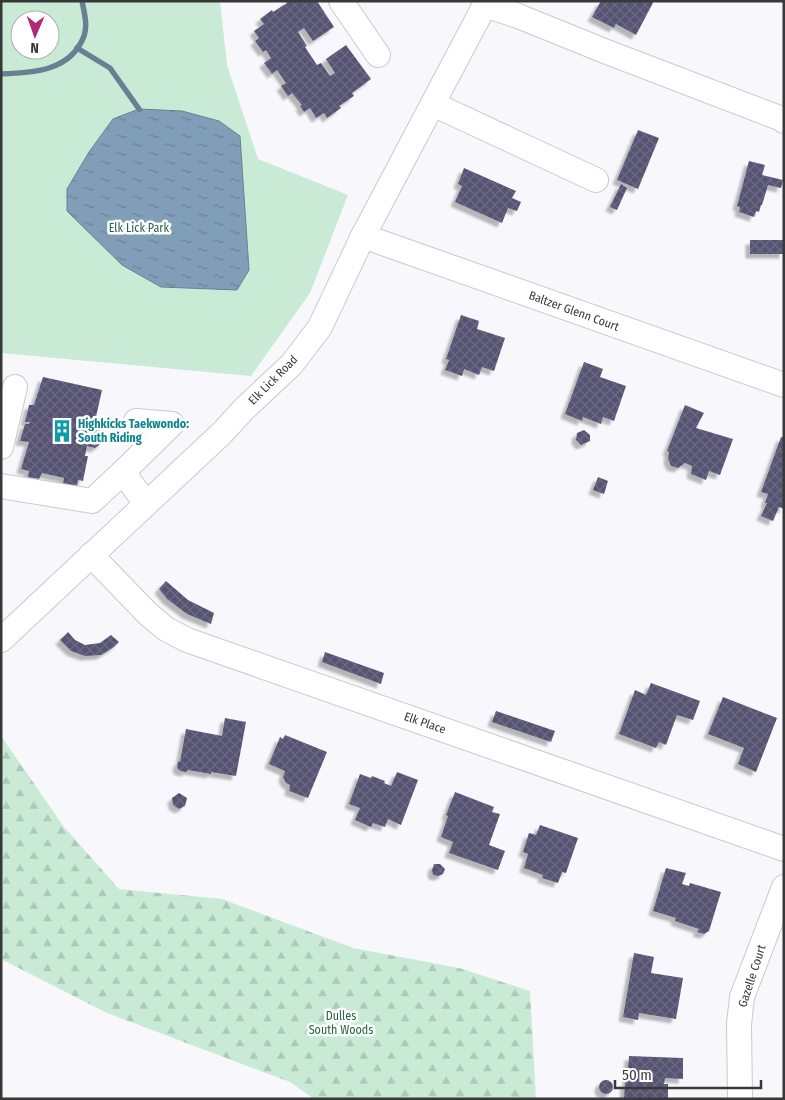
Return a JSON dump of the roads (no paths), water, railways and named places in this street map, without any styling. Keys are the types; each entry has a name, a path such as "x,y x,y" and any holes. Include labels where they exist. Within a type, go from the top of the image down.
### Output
{"street":[{"path":"341,1 378,55"},
{"path":"486,3 607,52 783,119"},
{"name":"Elk Lick Road","path":"1,640 222,433 244,409 292,364 320,327 363,236 486,3"},
{"path":"433,104 596,180"},
{"name":"Baltzer Glenn Court","path":"363,236 784,385"},
{"path":"1,447 15,387"},
{"path":"1,486 92,501 172,424 136,421"},
{"path":"123,472 146,504"},
{"name":"Elk Place","path":"91,556 148,614 166,629 187,640 784,849"},
{"name":"Gazelle Court","path":"740,1099 739,1024 742,997 784,887"}],"water":[{"path":"139,109 182,111 219,121 240,136 249,270 237,290 161,287 122,265 67,211 67,189 89,152 113,119"}],"waterway":[{"path":"1,74 38,71 50,68 70,57 78,48 85,32 82,1"},
{"path":"77,48 110,68 139,109"}],"place":[{"name":"Highkicks Taekwondo: South Riding","path":"62,431"}],"park label":[{"name":"Elk Lick Park","path":"139,228"},
{"name":"Dulles South Woods","path":"341,1023"}]}
